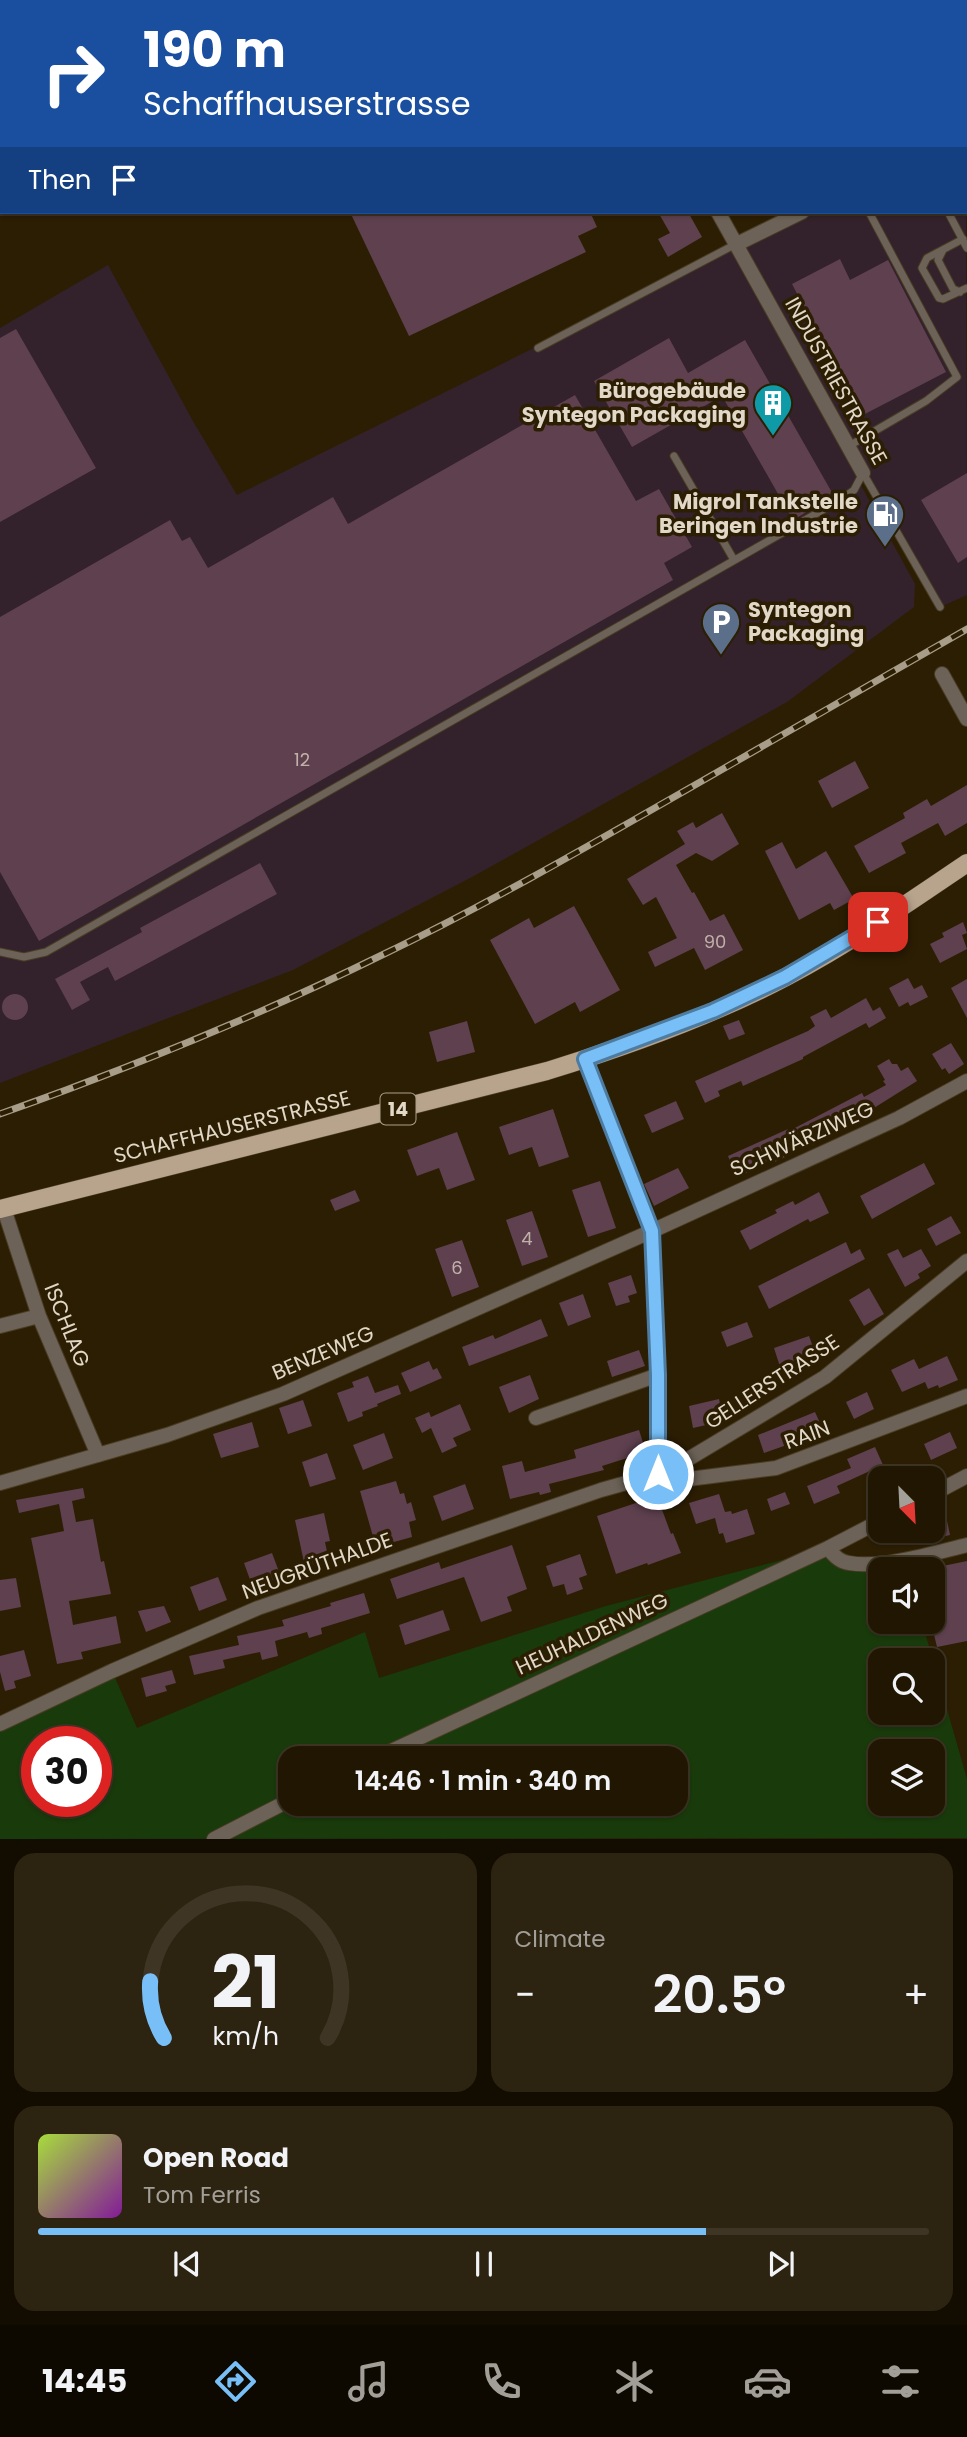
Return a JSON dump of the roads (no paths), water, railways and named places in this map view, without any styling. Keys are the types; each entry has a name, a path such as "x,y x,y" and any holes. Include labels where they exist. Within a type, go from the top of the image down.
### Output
{"main road":[{"name":"SCHAFFHAUSERSTRASSE","path":"2,1209 547,1071 585,1059 713,1011 785,977 878,922 967,863"}],"street":[{"name":"INDUSTRIESTRASSE","path":"719,214 863,473"},
{"path":"737,244 798,214"},
{"path":"942,674 967,719"},
{"path":"585,1059 652,1231 658,1375 658,1474"},
{"name":"SCHWÄRZIWEG","path":"652,1231 899,1118 967,1082"},
{"name":"ISCHLAG","path":"2,1209 39,1316 98,1455"},
{"name":"BENZEWEG","path":"0,1483 167,1435 283,1394 652,1231"},
{"name":"GELLERSTRASSE","path":"658,1474 707,1450 825,1377 967,1261"},
{"path":"0,1326 39,1316"},
{"path":"536,1419 658,1375"},
{"name":"RAIN","path":"658,1474 666,1482 675,1482 776,1468 967,1396"},
{"name":"NEUGRÜTHALDE","path":"0,1724 112,1671 258,1608 601,1490 658,1474"},
{"path":"945,1488 967,1476"},
{"name":"HEUHALDENWEG","path":"402,1746 868,1527"},
{"path":"828,1548 836,1558 848,1563 869,1564 967,1545"},
{"path":"214,1839 278,1806"}],"lane":[{"path":"849,446 926,401 957,377 870,214"},
{"path":"949,214 967,248"},
{"path":"962,239 927,258 922,268 939,298 943,299 963,290"},
{"path":"538,348 737,244"},
{"path":"943,250 938,260 953,289 963,290"},
{"path":"674,456 734,560"},
{"path":"0,953 24,957 46,952 842,499 853,489 863,473"},
{"name":"INDUSTRIESTRASSE","path":"863,473 940,607"}],"railway":[{"path":"0,1114 145,1060 241,1020 419,937 566,859 967,629"}],"place":[{"name":"Bürogebäude Syntegon Packaging","path":"773,437"},
{"name":"Migrol Tankstelle Beringen Industrie","path":"885,548"},
{"name":"Syntegon Packaging","path":"721,656"}]}
